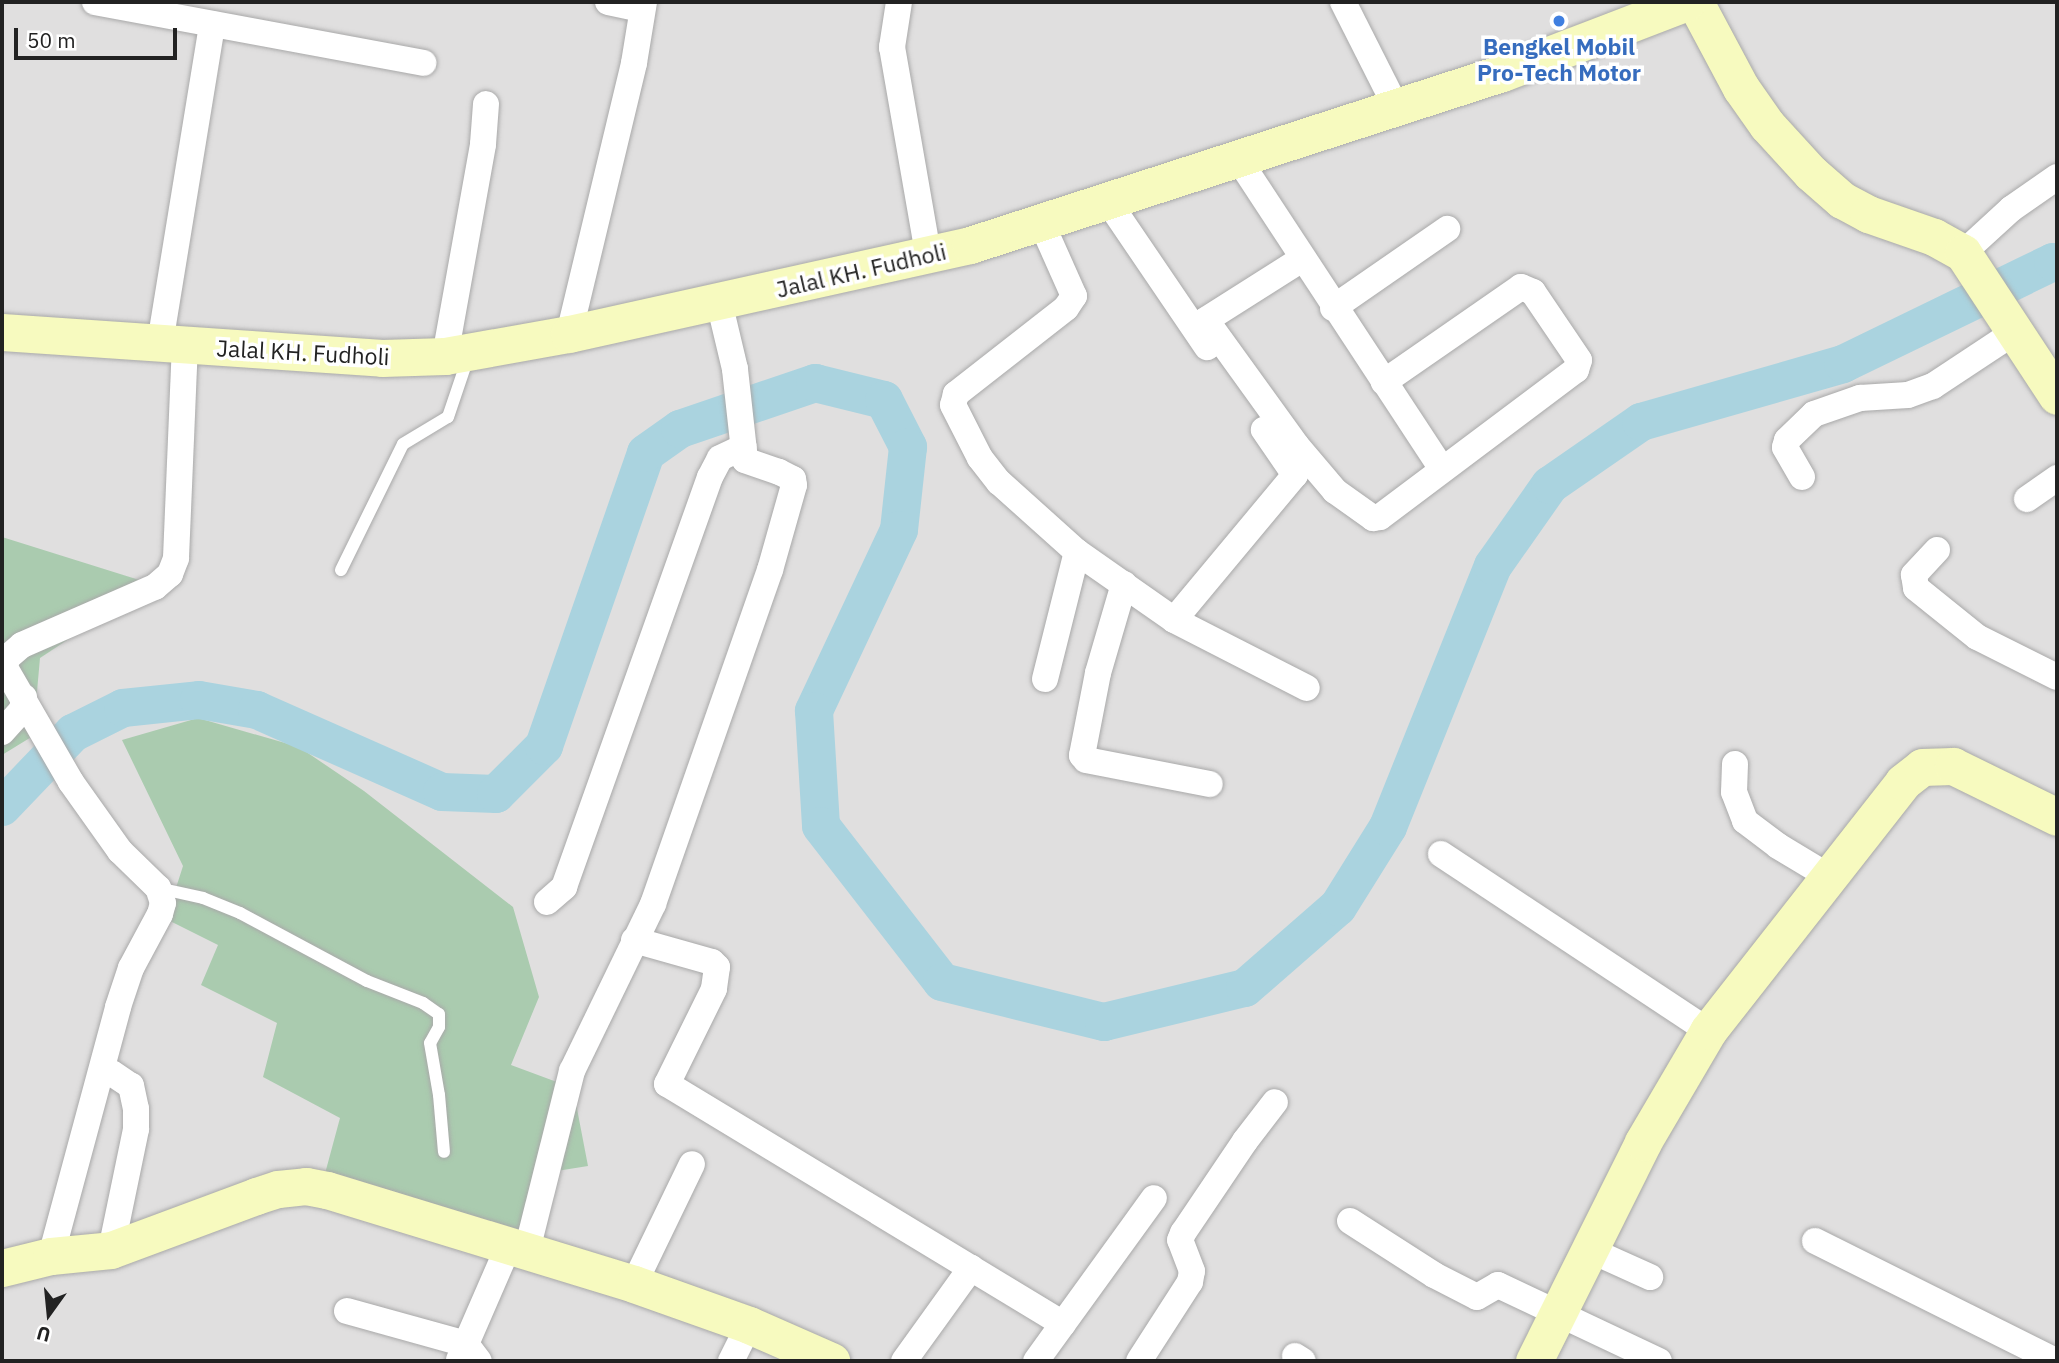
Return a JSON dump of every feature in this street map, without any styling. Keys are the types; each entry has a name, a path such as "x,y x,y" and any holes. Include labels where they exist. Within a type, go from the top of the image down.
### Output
{"main road":[{"name":"Jalal KH. Fudholi","path":"2,332 382,358 457,354 569,334 970,245 1502,73 1688,2"},
{"path":"1695,2 1741,88 1767,125 1811,173 1842,200 1868,214 1934,237 1965,256 2057,396"},
{"path":"1534,1361 1560,1314 1643,1142 1708,1031 1903,782 1922,767 1937,765 1966,770 2057,817"},
{"path":"2,1268 51,1256 111,1250 256,1196 278,1189 306,1186 327,1190 634,1284 749,1325 831,1361"}],"street":[{"path":"95,2 423,63"},
{"path":"569,334 634,63 643,5 608,2"},
{"path":"899,2 892,47 928,254"},
{"path":"1343,2 1396,107"},
{"path":"51,1256 118,1007 131,968 160,914 163,903 158,888 120,851 59,762 25,699 3,668 8,657 22,645 155,587 170,574 176,558 172,344 194,123 212,24"},
{"path":"457,354 486,104"},
{"path":"1237,157 1333,308 1442,469"},
{"path":"1965,256 2011,209 2057,177"},
{"path":"1107,200 1295,475 1174,620"},
{"path":"1041,222 1074,296 1066,308 956,394 953,405 980,458 999,482 1077,552 1174,620 1307,688"},
{"path":"1333,308 1447,229"},
{"path":"1302,258 1206,320 1296,445 1335,491 1373,518 1380,517 1576,370 1579,360 1533,292 1521,287 1384,382"},
{"path":"347,1311 468,1355 518,1248 572,1070 653,904 770,569 794,485 793,478 748,462 735,369 719,302"},
{"path":"1802,477 1784,447 1787,440 1814,414 1860,398 1908,395 1933,386 2005,319"},
{"path":"547,901 564,887 710,477 720,458 744,438"},
{"path":"2027,499 2057,478"},
{"path":"1937,550 1913,575 1916,588 1977,637 2056,674"},
{"path":"1045,679 1077,552"},
{"path":"1124,584 1098,673 1082,755 1086,760 1210,785"},
{"path":"2,732 22,710 25,699"},
{"path":"1735,764 1734,792 1745,821 1778,846 1828,876"},
{"path":"1441,854 1708,1031"},
{"path":"634,940 712,962 717,967 714,989 667,1084 1063,1324"},
{"path":"111,1250 136,1129 136,1109 131,1086 112,1073"},
{"path":"1139,1361 1190,1282 1192,1271 1180,1237 1244,1141 1275,1102"},
{"path":"634,1284 692,1164"},
{"path":"1035,1361 1154,1198"},
{"path":"1350,1221 1434,1275 1477,1297 1497,1285 1659,1361"},
{"path":"1815,1241 2056,1361"},
{"path":"1590,1250 1650,1277"},
{"path":"905,1361 971,1268"},
{"path":"731,1361 749,1325"}],"lane":[{"path":"341,570 403,444 449,417 457,354"},
{"path":"158,888 203,898 240,913 367,981 423,1003 439,1014 439,1027 430,1043 439,1095 444,1152"}],"shaded area":[{"path":"2,2 2057,2 2057,1361 2,1361"}],"green space":[{"path":"2,537 152,584 40,658 33,736 2,755"},
{"path":"198,718 299,747 364,791 513,907 539,997 511,1065 573,1088 588,1166 538,1174 521,1246 323,1181 340,1118 263,1077 277,1023 201,985 218,945 166,919 183,866 122,740"}],"waterway":[{"path":"2,807 73,733 123,708 199,700 257,710 442,792 496,794 544,746 646,453 680,429 815,383 884,400 908,447 899,530 814,711 821,826 942,982 1104,1022 1245,988 1338,907 1388,827 1493,566 1550,485 1641,422 1843,364 2053,262 2057,263"}],"place":[{"name":"Bengkel Mobil Pro-Tech Motor","path":"1559,21"}]}
